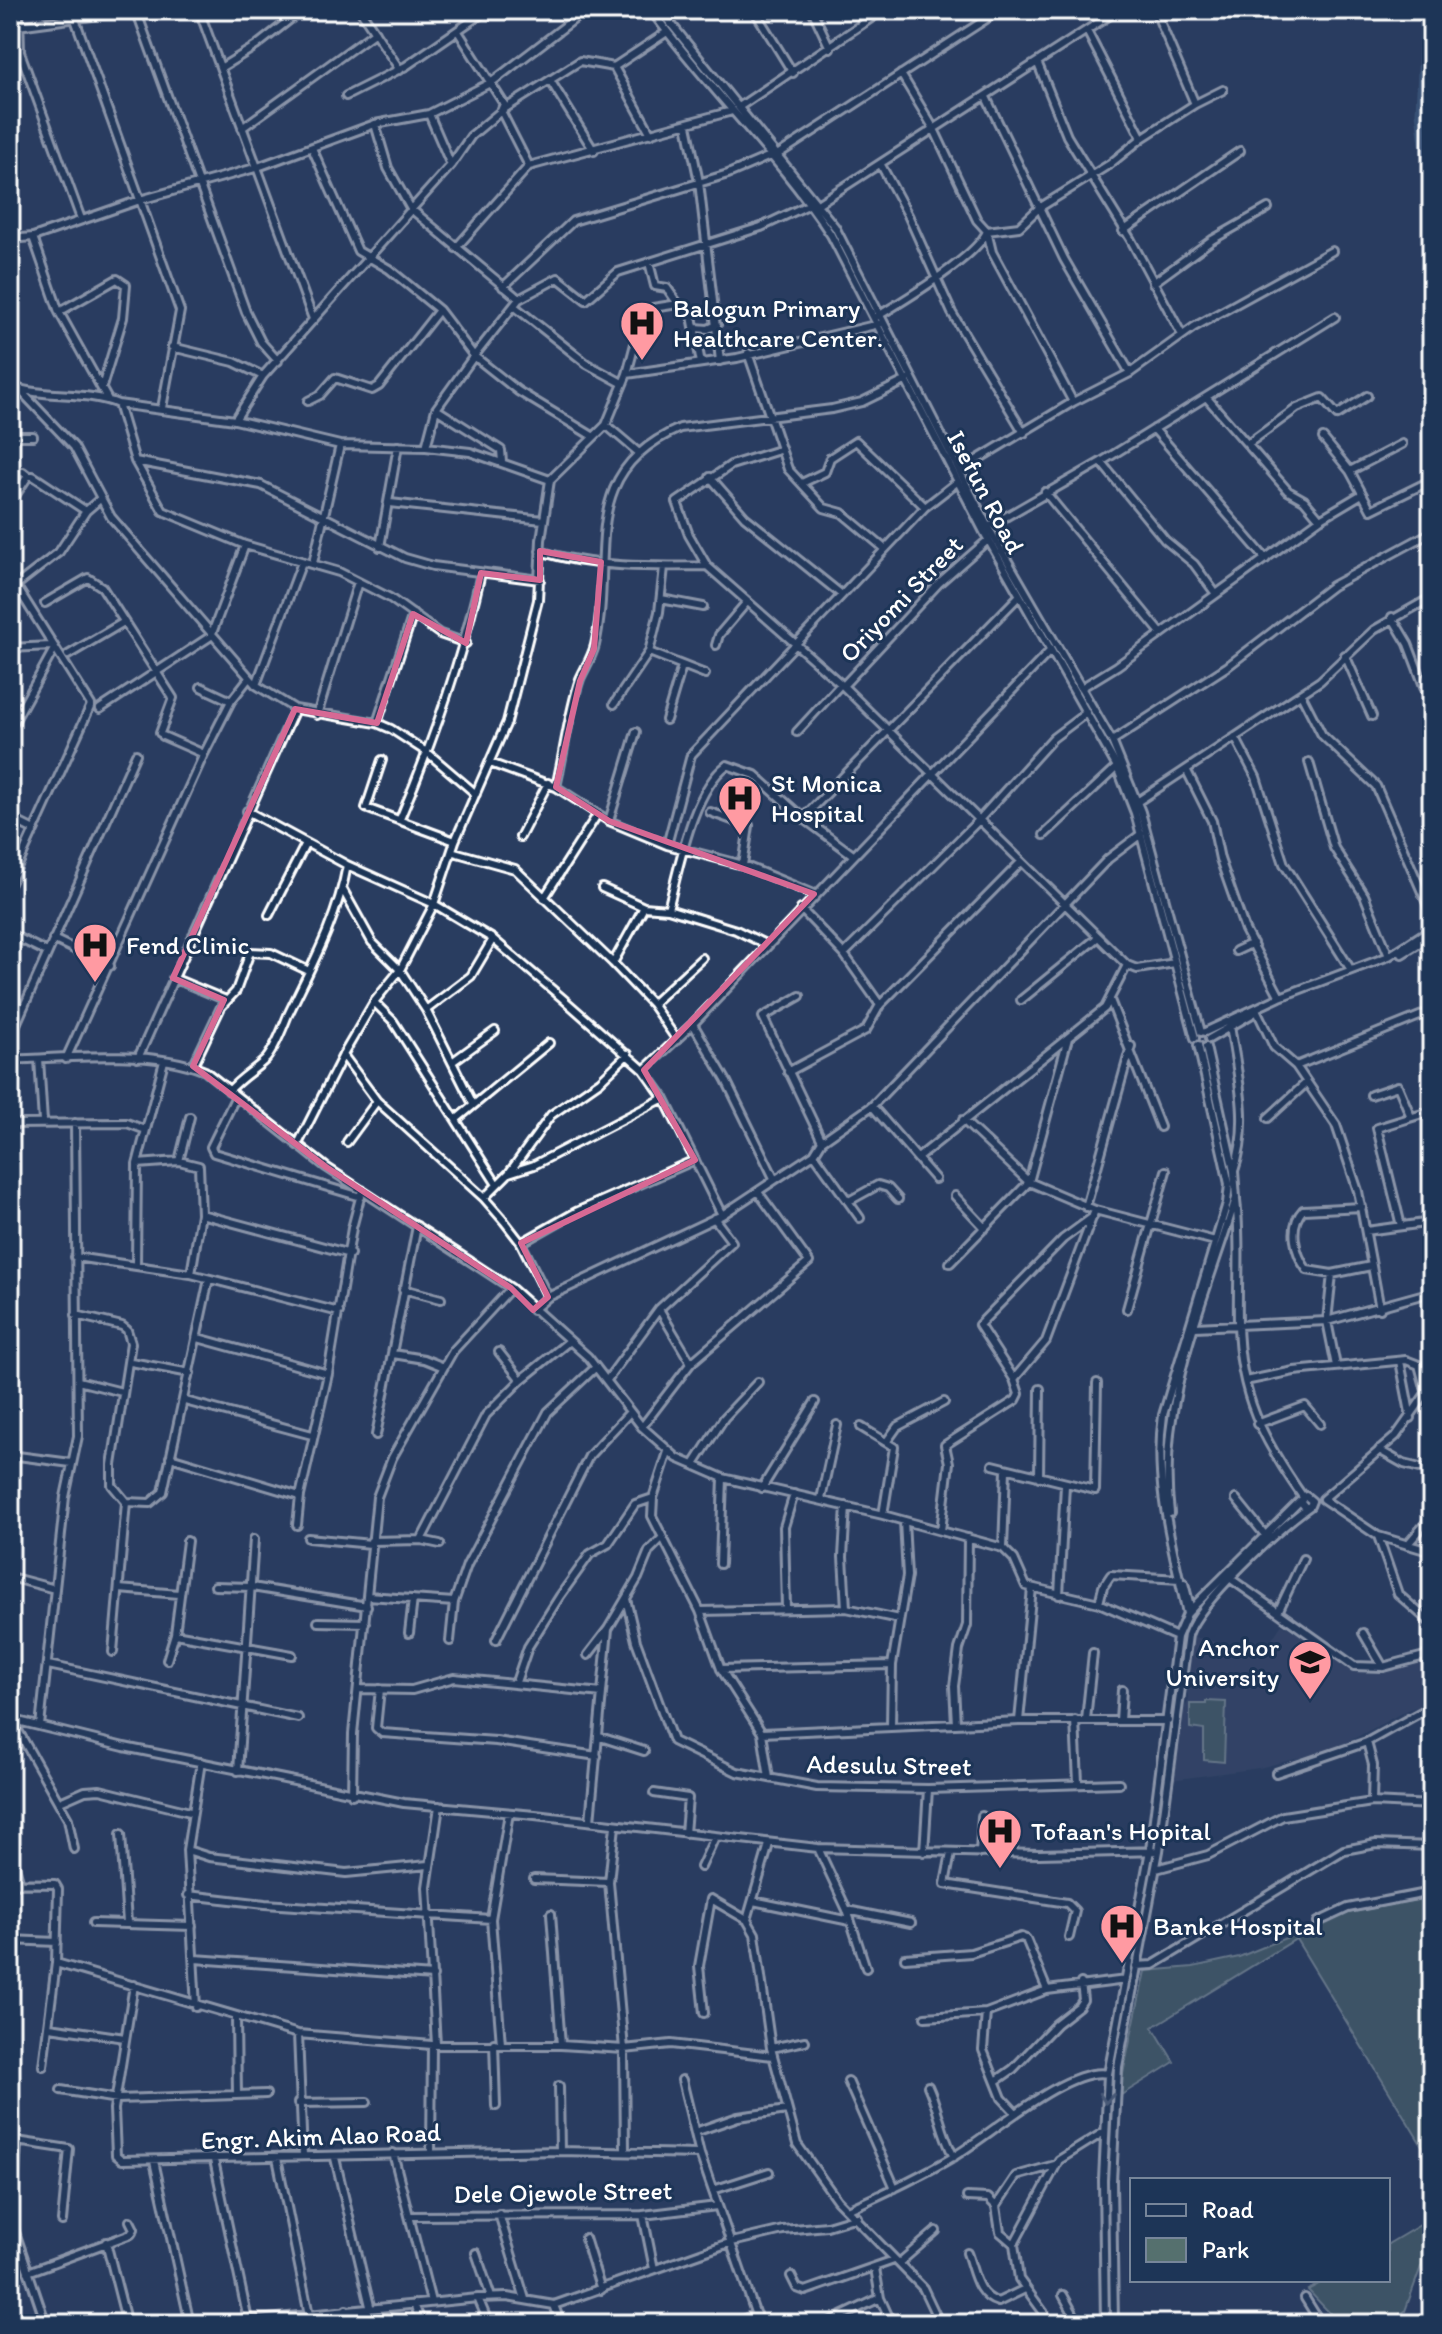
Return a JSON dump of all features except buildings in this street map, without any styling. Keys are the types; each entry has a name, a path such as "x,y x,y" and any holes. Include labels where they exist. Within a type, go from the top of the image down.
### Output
{"street":[{"path":"19,10 20,52 81,219"},
{"path":"10,27 136,10 246,312 261,342 278,361"},
{"path":"199,10 313,319"},
{"path":"222,67 256,46 302,10"},
{"path":"360,10 400,70"},
{"path":"346,96 400,70 459,33 487,10"},
{"path":"10,239 33,237 140,200 255,168 375,124 429,114 492,82 586,10"},
{"name":"Isefun Road","path":"651,10 735,109"},
{"name":"Isefun Road","path":"660,10 810,204 878,319 988,527 1112,741 1135,804 1205,1035"},
{"path":"754,10 793,73"},
{"path":"812,10 830,48"},
{"path":"456,248 529,166 594,151 735,109 793,73 882,10"},
{"path":"503,287 573,221 773,156 1000,10"},
{"path":"819,203 1088,33 1118,10"},
{"path":"1155,10 1195,104"},
{"path":"75,19 180,311 162,408"},
{"path":"242,128 268,113 375,32"},
{"path":"235,420 263,376 451,165 471,136 501,111 580,61 614,67 667,32"},
{"path":"459,33 504,104 501,111"},
{"path":"1088,33 1142,138"},
{"path":"1038,64 1067,136 1182,335"},
{"path":"614,67 651,134"},
{"path":"901,74 934,129 977,220 987,231 992,252 1073,402"},
{"path":"550,80 594,151"},
{"path":"987,231 1019,227 1039,208 1089,174 1110,164 1142,138 1223,90"},
{"path":"986,97 1090,308 1130,373"},
{"path":"501,111 529,166"},
{"path":"429,114 451,165"},
{"path":"375,124 388,168 411,209 519,299"},
{"path":"687,125 699,182 720,361"},
{"path":"312,148 358,251 389,269 439,310 474,356 518,391 594,437"},
{"path":"1123,231 1240,151"},
{"name":"Isefun Road","path":"773,156 819,203 957,482 1135,804 1199,1044"},
{"path":"881,165 952,313 1024,433"},
{"path":"426,447 436,409 519,299 558,278 586,300 618,272 780,219 810,204"},
{"path":"1153,283 1212,240 1268,208"},
{"path":"627,374 720,361 878,319 984,241 987,231"},
{"path":"33,237 59,312 108,400"},
{"path":"960,470 1073,402 1130,373 1182,335 1332,251"},
{"path":"649,262 655,286 667,288 678,304 691,311 701,363"},
{"path":"59,312 117,279 126,285 123,318 102,387"},
{"path":"298,1144 343,1055 374,1002 400,970 434,904 454,852 455,841 507,722 538,600 543,520 550,480 606,425 627,374 636,340 653,308 678,304"},
{"path":"514,306 587,364 622,383"},
{"path":"308,401 320,395 335,378 372,390 379,386 439,310"},
{"path":"988,527 1207,398 1335,317"},
{"path":"696,328 708,329 717,325"},
{"path":"172,347 234,362 263,376"},
{"path":"748,353 767,416 788,469 824,508 842,513 885,549"},
{"path":"556,787 580,681 594,649 600,615 601,562 610,495 621,472 639,453 680,428 862,402 907,380"},
{"path":"10,386 51,397 108,400 235,420 340,445 426,447 470,452 550,480"},
{"path":"20,390 74,447 111,517 256,685 295,709 377,723 428,753 476,794"},
{"path":"1249,443 1297,408 1322,398 1337,415 1367,396"},
{"path":"1207,398 1288,491 1304,500 1320,519"},
{"path":"118,404 135,461 163,511 245,545 313,563 358,582 413,614 440,634 466,643"},
{"path":"436,409 501,450 502,462"},
{"path":"606,425 639,453"},
{"path":"1154,429 1266,559"},
{"path":"10,436 33,436"},
{"path":"1323,438 1350,471 1371,510 1426,483"},
{"path":"802,483 825,472 830,458 856,441 925,507"},
{"path":"1350,471 1402,444"},
{"path":"313,563 340,445"},
{"path":"380,547 398,446"},
{"path":"779,450 731,465 710,477 676,505 707,566 842,685 1127,965 1137,969 1175,963"},
{"path":"135,461 261,485 380,547 433,566 540,580"},
{"path":"1101,462 1165,540 1194,564 1216,594"},
{"path":"10,473 23,472 34,476 86,511"},
{"path":"13,499 28,476"},
{"path":"710,477 745,517 842,595"},
{"path":"667,845 691,755 925,507 957,482"},
{"path":"1045,492 1161,633"},
{"path":"1081,688 1117,666 1320,519 1362,494"},
{"path":"10,883 91,705 12,586 59,552 86,511 100,499"},
{"path":"390,503 543,520"},
{"path":"1112,741 1228,666 1332,586 1432,532"},
{"name":"Oriyomi Street","path":"797,732 939,583 988,540"},
{"path":"100,709 211,636 245,545"},
{"path":"540,551 601,562 664,567 707,566"},
{"path":"256,685 302,562"},
{"path":"614,704 649,652 661,599 664,567"},
{"path":"400,819 428,753 466,643 481,573"},
{"path":"45,603 82,580 92,579 102,587 174,701 162,735 204,754"},
{"path":"317,715 358,582"},
{"path":"803,818 1019,596"},
{"path":"1135,804 1320,681 1345,655 1392,617 1432,597"},
{"path":"661,599 703,607"},
{"path":"716,645 719,635 747,602"},
{"path":"377,723 413,614"},
{"path":"1392,617 1408,644 1432,707"},
{"path":"68,655 124,622"},
{"path":"10,648 52,648"},
{"path":"10,729 52,648"},
{"path":"644,1070 693,1024 814,894 1050,651"},
{"path":"649,652 705,674"},
{"path":"1345,655 1372,716"},
{"path":"666,720 682,666"},
{"path":"66,1059 204,754 231,701 249,678"},
{"path":"201,687 231,701"},
{"path":"1301,694 1322,735 1376,786 1432,915"},
{"path":"138,1058 295,709"},
{"path":"10,710 18,710"},
{"path":"844,954 979,820 1053,738 1086,713"},
{"path":"609,821 636,732"},
{"path":"1235,737 1256,777 1284,864 1351,970"},
{"path":"10,1038 136,754"},
{"path":"382,760 366,808 455,841"},
{"path":"1309,762 1334,848 1364,895 1389,956"},
{"path":"490,763 548,783 597,815 667,845 743,865 814,894"},
{"path":"668,909 684,849 712,781 727,765 755,775 803,818 853,855"},
{"path":"1044,835 1117,767"},
{"path":"1187,771 1212,821 1225,874 1245,930 1280,997"},
{"path":"520,837 548,783"},
{"path":"247,811 347,865 434,904 493,939 644,1070 664,1098 722,1215"},
{"path":"710,812 749,826 743,865"},
{"path":"544,898 597,815"},
{"path":"10,818 34,830"},
{"path":"533,1310 548,1297 722,1215 814,1154 822,1141 872,1106 1108,859 1141,834"},
{"path":"269,915 306,843"},
{"path":"454,852 515,869 652,1004 677,1040"},
{"path":"788,1072 866,1030 880,1005 1021,862"},
{"path":"229,1091 243,1074 267,1057 309,971 343,890 347,865"},
{"path":"602,888 644,907 668,909 736,930 767,945"},
{"path":"343,890 372,942 400,970 426,1010 473,1104"},
{"path":"613,963 644,907"},
{"path":"801,909 844,954 880,1005"},
{"path":"1189,1612 1160,1483 1160,1434 1229,1184 1199,1044 1205,1035 1280,997 1389,956 1432,930"},
{"path":"1306,1508 1268,1447 1257,1424 1245,1381 1238,1326 1240,1244 1234,1171 1199,1044 1205,1035 1257,1011 1388,961 1417,946 1432,930"},
{"path":"10,934 47,952"},
{"path":"1021,1000 1097,938"},
{"path":"53,939 110,966"},
{"path":"426,1010 471,976 493,939"},
{"path":"1236,951 1253,943"},
{"path":"193,1066 226,1000 236,991 250,952 271,953 309,971"},
{"path":"652,1004 702,958"},
{"path":"919,1157 1105,1008 1127,965"},
{"path":"173,978 226,1000"},
{"path":"800,996 763,1017 822,1141"},
{"path":"1110,1000 1131,1046 1160,1127"},
{"path":"374,1002 393,1021 458,1118 496,1183"},
{"path":"1257,1011 1274,1047 1296,1066 1305,1084 1336,1125 1362,1207 1380,1309"},
{"path":"1296,1066 1432,1011"},
{"path":"693,1024 726,1080 774,1178"},
{"path":"1230,1025 1244,1118 1243,1146 1234,1171"},
{"path":"452,1062 495,1031"},
{"path":"950,1263 1029,1182 1068,1038"},
{"path":"458,1118 549,1043"},
{"path":"1086,1207 1131,1046"},
{"path":"484,1198 509,1173 551,1115 600,1081 628,1054"},
{"path":"343,1055 377,1101 484,1198 521,1243 548,1297"},
{"path":"10,1060 138,1058 193,1066 362,1194 511,1288 596,1367 642,1427 668,1452 723,1478 821,1499 1003,1548 1014,1559 1025,1585 1099,1603 1177,1637"},
{"path":"39,1059 43,1122"},
{"path":"136,1265 137,1164 143,1129 164,1061"},
{"path":"1268,1118 1305,1084"},
{"path":"1371,1095 1398,1086 1411,1117"},
{"path":"236,1096 211,1147 214,1153 362,1194"},
{"path":"509,1173 534,1165 664,1098"},
{"path":"347,1142 377,1101"},
{"path":"872,1106 935,1179"},
{"path":"1401,1226 1377,1128 1432,1111"},
{"path":"179,1161 190,1117"},
{"path":"963,1120 1029,1182 1094,1213 1215,1241"},
{"path":"40,1726 71,1463 78,1436 75,1123"},
{"path":"12,1239 11,1124 127,1123 143,1129"},
{"path":"814,1154 860,1218"},
{"path":"521,1243 576,1212 695,1160"},
{"path":"137,1164 179,1161 199,1166 201,1214 191,1274"},
{"path":"1127,1309 1166,1171"},
{"path":"849,1201 878,1185 888,1188 898,1199"},
{"path":"642,1427 691,1363 809,1262 758,1192"},
{"path":"297,1525 312,1435 328,1374 352,1228 362,1194"},
{"path":"955,1196 985,1228"},
{"path":"1189,1612 1170,1516 1166,1456 1171,1417 1195,1327 1236,1198"},
{"path":"1362,1207 1303,1210 1298,1215 1294,1240 1304,1267 1332,1274 1371,1266"},
{"path":"1014,1379 1046,1341 1094,1213"},
{"path":"941,1531 949,1463 945,1445 1016,1400 1019,1394 1014,1379 979,1325 1063,1239 1094,1213"},
{"path":"201,1214 350,1254"},
{"path":"607,1380 659,1309 732,1242 714,1218"},
{"path":"1366,1231 1432,1222"},
{"path":"376,1435 417,1226"},
{"path":"75,1257 191,1274 339,1312"},
{"path":"1332,1274 1327,1321 1336,1366"},
{"path":"126,1502 142,1504 156,1500 163,1492 209,1279"},
{"path":"352,1795 358,1689 377,1497 392,1458 453,1351 511,1288"},
{"path":"403,1289 441,1299"},
{"path":"1195,1327 1327,1321 1380,1309 1432,1292"},
{"path":"1423,1297 1432,1299"},
{"path":"659,1309 691,1363"},
{"path":"76,1315 127,1330 131,1362 122,1392 111,1481 126,1502 113,1652"},
{"path":"198,1338 328,1374"},
{"path":"421,1540 486,1415 521,1380 568,1342"},
{"path":"499,1352 521,1380"},
{"path":"393,1354 424,1359 444,1367"},
{"path":"1245,1381 1336,1366 1400,1361 1417,1363 1426,1391"},
{"path":"1400,1361 1411,1418"},
{"path":"131,1362 190,1373"},
{"path":"450,1641 454,1602 467,1565 548,1412 596,1367"},
{"path":"78,1381 122,1392"},
{"path":"695,1463 724,1418 758,1382"},
{"path":"993,1465 1091,1491 1097,1487 1097,1383"},
{"path":"1114,2324 1114,2117 1118,2067 1156,1869 1188,1635 1193,1619 1312,1501 1323,1499 1379,1450 1411,1418 1432,1385"},
{"path":"1039,1477 1040,1389"},
{"path":"185,1401 312,1435"},
{"path":"762,1488 815,1402"},
{"path":"887,1441 897,1427 944,1402"},
{"path":"1257,1424 1305,1406 1320,1424"},
{"path":"496,1640 589,1456 630,1412"},
{"path":"821,1499 837,1425"},
{"path":"861,1427 887,1441 894,1452 883,1515"},
{"path":"1379,1450 1404,1464 1432,1471"},
{"path":"668,1452 653,1498 652,1516 700,1611 721,1669 762,1733 769,1778"},
{"path":"10,1455 71,1463"},
{"path":"170,1457 300,1496"},
{"path":"1003,1548 1006,1470"},
{"path":"720,1564 723,1478"},
{"path":"1059,1595 1065,1485"},
{"path":"786,1608 784,1527 794,1494"},
{"path":"1105,2324 1104,2132 1108,2074 1150,1850 1177,1637 1189,1612 1223,1574 1302,1499 1309,1496 1312,1501"},
{"path":"516,1682 528,1647 590,1554 608,1544 635,1504 653,1498"},
{"path":"1236,1499 1265,1535"},
{"path":"1323,1499 1378,1536 1432,1552"},
{"path":"846,1506 843,1557 846,1608"},
{"path":"1407,1545 1432,1516"},
{"path":"891,1726 892,1665 907,1576 904,1521"},
{"path":"1378,1536 1398,1594 1432,1624"},
{"path":"308,1538 371,1543 421,1540 440,1544"},
{"path":"956,1724 954,1686 959,1649 967,1625 968,1538"},
{"path":"238,1771 254,1539"},
{"path":"588,1655 626,1599 649,1551 661,1539"},
{"path":"167,1660 175,1634 187,1541"},
{"path":"1278,1612 1303,1559"},
{"path":"1099,1603 1103,1587 1111,1575 1180,1579"},
{"path":"10,1577 55,1589"},
{"path":"1231,1579 1351,1664 1383,1667 1432,1654"},
{"path":"215,1586 252,1587 367,1606"},
{"path":"1019,1721 1032,1588"},
{"path":"119,1589 179,1594"},
{"path":"368,1596 454,1602"},
{"path":"409,1633 413,1599"},
{"name":"Adesulu Street","path":"626,1599 640,1655 673,1741 737,1772 817,1787 928,1789 1119,1783"},
{"path":"700,1611 846,1608 899,1619"},
{"path":"318,1622 365,1623"},
{"path":"590,1821 608,1629"},
{"path":"1363,1633 1383,1667"},
{"path":"175,1634 292,1655"},
{"path":"1086,1720 1093,1653"},
{"path":"48,1665 298,1718"},
{"path":"721,1669 892,1665"},
{"path":"358,1689 412,1690 451,1678 516,1682 602,1693"},
{"path":"380,1689 376,1728 382,1733 496,1741 597,1756"},
{"path":"1120,1721 1122,1690"},
{"path":"10,1700 11,1694"},
{"path":"1276,1773 1367,1742 1432,1706"},
{"path":"11,1720 352,1795 769,1844 951,1853 1159,1851"},
{"path":"11,1720 60,1802 74,1849"},
{"path":"1075,1720 1078,1782"},
{"path":"762,1733 1019,1721 1168,1721"},
{"path":"600,1737 644,1751"},
{"path":"1367,1742 1373,1765 1372,1802"},
{"path":"196,2007 187,1850 190,1812 201,1762"},
{"path":"924,1852 928,1789"},
{"path":"60,1802 85,1791 100,1790 190,1812"},
{"path":"654,1793 688,1798 685,1833"},
{"path":"1156,1869 1208,1855 1283,1816 1372,1802 1432,1805"},
{"path":"431,2152 434,2045 433,1976 427,1917 428,1865 439,1806"},
{"path":"496,2106 498,2044 491,1919 509,1813"},
{"path":"980,1853 982,1816"},
{"path":"615,1826 609,1882 624,2049 625,2150"},
{"path":"121,1834 127,1923"},
{"path":"701,1867 715,1837"},
{"path":"747,1920 769,1844"},
{"path":"1136,1966 1153,1965 1344,1850 1376,1844 1432,1846"},
{"path":"10,1848 20,1884"},
{"path":"818,1848 847,1910 866,1968"},
{"path":"187,1850 209,1857 346,1873 428,1865"},
{"path":"951,1853 945,1884 1067,1903 1075,1911 1069,1937"},
{"path":"534,1879 609,1882"},
{"path":"10,1883 57,1886 56,1963 43,2066"},
{"path":"1318,1922 1348,1908 1432,1892"},
{"path":"188,1895 427,1917 491,1919"},
{"path":"704,2013 699,1966 708,1902 715,1900 747,1920 757,1944 772,2052 797,2144 847,2210 923,2288 940,2324"},
{"path":"753,1901 850,1921"},
{"path":"847,1910 911,1923"},
{"path":"551,1914 561,2045"},
{"path":"93,1923 192,1926"},
{"path":"905,1958 971,1953 1021,1937 1026,1939 1047,1990"},
{"path":"10,1940 57,1942"},
{"path":"195,1959 433,1976"},
{"path":"56,1963 196,2007 298,2034 434,2045 561,2045 624,2049 671,2044 772,2052 805,2041"},
{"path":"925,2017 986,2013 1047,1990 1081,1983 1126,1980"},
{"path":"996,2081 1013,2069 1056,2024 1079,2006 1083,2000 1081,1983"},
{"name":"Engr. Akim Alao Road","path":"134,1985 113,2123 116,2155 122,2160 335,2158 431,2152 625,2150 700,2154"},
{"path":"986,2013 983,2050 1002,2098 1016,2113"},
{"path":"236,2018 237,2095"},
{"path":"50,2027 125,2038"},
{"path":"298,2034 298,2103 303,2156"},
{"path":"847,2210 954,2157 1059,2087 1097,2072 1108,2074"},
{"path":"682,2080 700,2154 759,2324"},
{"path":"848,2081 895,2188"},
{"path":"559,2086 560,2151"},
{"path":"928,2086 940,2111 942,2135 954,2157"},
{"path":"61,2090 118,2099 266,2094"},
{"path":"10,2094 13,2141 10,2202 20,2257 46,2324"},
{"path":"298,2103 367,2102"},
{"path":"695,2132 738,2117 787,2110"},
{"path":"1052,2324 1025,2289 1016,2269 1014,2244 1055,2165 1066,2154 1104,2132"},
{"path":"13,2141 69,2149 62,2221"},
{"path":"393,2153 431,2302"},
{"path":"277,2158 309,2315"},
{"path":"335,2158 370,2306"},
{"path":"214,2160 248,2320"},
{"path":"154,2161 190,2324"},
{"path":"996,2206 1016,2176 1055,2165"},
{"path":"713,2190 769,2172"},
{"path":"967,2197 988,2198 996,2206 1000,2232 1014,2244"},
{"name":"Dele Ojewole Street","path":"409,2216 643,2215 717,2206"},
{"path":"499,2214 525,2299"},
{"path":"643,2215 654,2269"},
{"path":"219,2324 287,2320 370,2306 491,2297 554,2305 732,2242 857,2217"},
{"path":"28,2272 133,2232 130,2221"},
{"path":"791,2276 797,2288 805,2291 896,2261 936,2231"},
{"path":"585,2238 601,2290"},
{"path":"106,2242 127,2324"},
{"path":"476,2253 491,2297"},
{"path":"967,2253 981,2291 988,2299 998,2302 1025,2289"},
{"path":"10,2258 20,2257"},
{"path":"875,2268 880,2298 892,2324"},
{"path":"1063,2295 1079,2324"},
{"path":"478,2298 489,2324"},
{"path":"825,2324 880,2298"},
{"path":"1305,2298 1321,2324"},
{"path":"414,2304 422,2324"},
{"path":"554,2305 561,2324"},
{"path":"346,2310 353,2324"},
{"path":"733,2324 756,2314"}],"highlighted area":[{"path":"540,551 601,562 594,649 580,681 556,787 609,821 814,894 644,1070 695,1160 521,1243 548,1297 533,1310 511,1288 326,1167 193,1066 224,1000 173,978 295,709 377,723 413,614 466,643 481,573 540,580"}],"shaded area":[{"name":"Anchor University","path":"1282,1624 1348,1665 1374,1671 1432,1657 1432,1703 1409,1709 1342,1745 1319,1753 1259,1768 1171,1780 1182,1712 1189,1700 1185,1682 1190,1636 1263,1653"}],"green space":[{"path":"1206,1701 1226,1702 1224,1762 1204,1760 1204,1730 1190,1728 1190,1704 1206,1704"},
{"path":"1432,1897 1432,2162 1296,1939 1153,2027 1174,2062 1118,2097 1145,1971 1193,1967 1239,1957 1347,1913"},
{"path":"1432,2218 1432,2236 1405,2311 1383,2324 1340,2324 1308,2290 1322,2282 1390,2282 1390,2243"}],"waterway":[{"path":"1425,10 1420,112 1432,209"}],"place":[{"name":"Balogun Primary Healthcare Center.","path":"642,362"},
{"name":"St Monica Hospital","path":"740,837"},
{"name":"Fend Clinic","path":"95,984"},
{"name":"Anchor University","path":"1310,1701"},
{"name":"Tofaan's Hopital","path":"1000,1870"},
{"name":"Banke Hospital","path":"1122,1965"}]}
